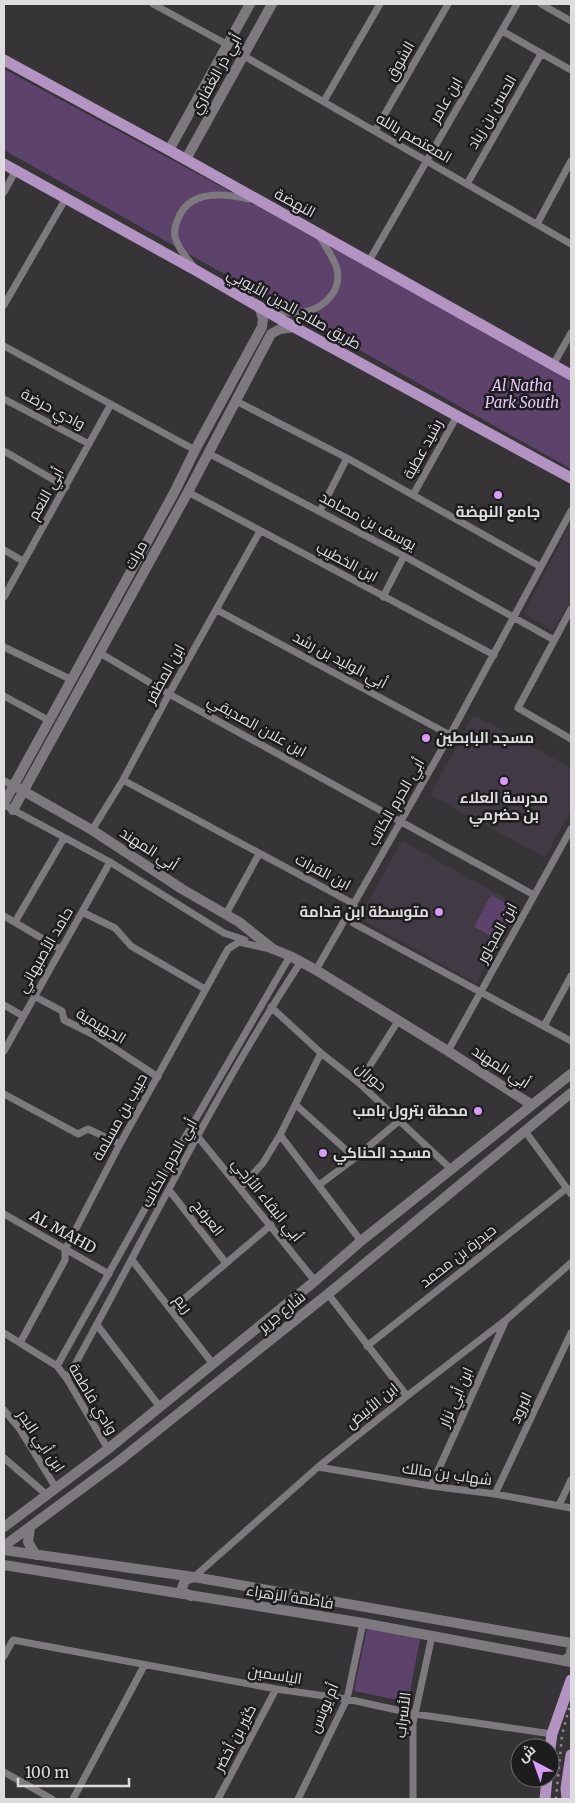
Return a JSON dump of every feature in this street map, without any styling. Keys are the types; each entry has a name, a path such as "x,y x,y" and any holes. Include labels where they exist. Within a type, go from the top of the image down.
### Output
{"main road":[{"name":"أبي ذر الغفاري","path":"169,150 250,4"},
{"name":"أبي ذر الغفاري","path":"186,159 272,4"},
{"name":"النهضة","path":"4,60 262,201 571,375"},
{"path":"179,132 180,143 183,148 195,143"},
{"name":"طريق صلاح الدين الأيوبي","path":"4,164 260,306 294,327 571,478"},
{"name":"مرات","path":"7,806 8,783 26,762 50,721 175,491 263,323 260,306"},
{"name":"مرات","path":"7,806 23,791 188,492 263,350 274,332 294,327"},
{"path":"251,346 258,340 261,340 263,342 263,350"},
{"path":"26,762 26,769 29,772 36,767"},
{"name":"أبي المهند","path":"8,783 92,830 182,889 239,922 273,949 316,970 532,1105"},
{"name":"شارع جرير","path":"4,1527 108,1449 315,1281 361,1241 571,1074"},
{"name":"شارع جرير","path":"5,1548 30,1527 119,1461 328,1294 571,1093"},
{"path":"30,1527 28,1542 36,1555"},
{"path":"5,1548 36,1555 194,1577 570,1646 568,1661"},
{"name":"فاطمة الزهراء","path":"4,1565 363,1623 568,1661"},
{"path":"148,1589 156,1588 161,1582 159,1576 153,1571"},
{"path":"191,1596 183,1592 182,1588 185,1580 194,1577"},
{"path":"551,1738 571,1680"},
{"path":"568,1792 571,1755"}],"street":[{"path":"153,4 228,45"},
{"path":"324,101 380,4"},
{"name":"الشوق","path":"376,131 448,4"},
{"name":"ابن عامر","path":"369,261 517,4"},
{"path":"540,4 571,21"},
{"path":"502,31 571,70"},
{"name":"الحسن بن زياد","path":"467,184 541,54"},
{"name":"المعتصم بالله","path":"244,56 571,244"},
{"path":"537,224 571,161"},
{"path":"4,192 16,170"},
{"path":"197,271 179,247 175,236 175,226 187,204 204,195 216,194 262,201"},
{"path":"4,305 66,198"},
{"path":"260,306 294,313 316,309 329,299 335,290 337,268 318,233"},
{"path":"553,365 571,332"},
{"path":"4,346 195,450"},
{"name":"وادي حرضة","path":"4,398 89,444"},
{"path":"236,401 347,458 541,567"},
{"name":"أبي النعم","path":"4,597 111,404"},
{"name":"رشيد عطية","path":"413,495 457,416"},
{"path":"4,451 66,487"},
{"name":"يوسف بن مصامد","path":"208,453 404,556 554,640"},
{"path":"320,511 347,458"},
{"name":"ابن الخطيب","path":"188,492 494,655"},
{"name":"أبي الحرم الكاتب","path":"316,970 450,735 571,511"},
{"name":"ابن المظفر","path":"92,830 123,780 260,531"},
{"path":"4,550 24,561"},
{"path":"383,597 404,556"},
{"path":"571,609 518,708 571,739"},
{"name":"أبي الوليد بن رشد","path":"217,610 450,735"},
{"path":"4,647 72,680"},
{"name":"ابن علان الصديقي","path":"100,653 169,694 534,895"},
{"path":"4,696 50,721"},
{"name":"ابن الفرات","path":"123,780 354,904 353,923 571,1041"},
{"name":"أبي المهند","path":"7,806 110,862 224,934 273,949"},
{"name":"ابن المجاور","path":"448,1051 571,828"},
{"path":"15,922 64,838"},
{"path":"226,914 259,854"},
{"name":"حامد الأصبهاني","path":"4,1052 110,862"},
{"path":"82,912 115,928 131,946 205,989"},
{"path":"4,916 60,949"},
{"name":"حبيب بن مسلمة","path":"20,1343 65,1260 65,1250 120,1144 228,949 239,942 273,949"},
{"name":"أبي الحرم الكاتب","path":"57,1366 180,1146 290,956"},
{"name":"أبي الحرم الكاتب","path":"67,1379 198,1137 271,1007 300,963"},
{"path":"544,1026 571,976"},
{"name":"الجهيمية","path":"34,996 62,1011 64,1020 94,1035 158,1077"},
{"path":"4,1005 23,1016"},
{"name":"حوران","path":"271,1007 321,1053 359,1083 452,1169"},
{"path":"359,1083 398,1021"},
{"path":"240,1188 262,1163 280,1136 321,1053"},
{"path":"4,1094 78,1134 88,1129 120,1144"},
{"path":"296,1106 355,1158"},
{"path":"319,1185 400,1120"},
{"path":"525,1131 569,1190"},
{"path":"280,1136 361,1241"},
{"name":"أبي البقاء الأزجي","path":"198,1137 315,1281"},
{"name":"العرفج","path":"169,1190 226,1263"},
{"name":"حيدرة بن محمد","path":"367,1346 569,1190"},
{"name":"AL MAHD","path":"4,1214 109,1274"},
{"path":"170,1310 270,1225"},
{"name":"ريم","path":"132,1260 213,1364"},
{"name":"ابن الأبيض","path":"194,1577 318,1467 507,1319 571,1263"},
{"path":"328,1294 407,1396"},
{"name":"ابن أبي نزار","path":"431,1486 507,1319"},
{"path":"97,1325 160,1407"},
{"name":"البرود","path":"495,1494 571,1332"},
{"name":"وادي فاطمة","path":"4,1333 57,1366 67,1379 108,1449"},
{"name":"ابن أبي البدر","path":"4,1410 19,1428 56,1488"},
{"path":"4,1458 47,1495"},
{"name":"شهاب بن مالك","path":"318,1467 431,1486 495,1494 571,1508"},
{"path":"559,1505 571,1480"},
{"name":"أم يونس","path":"298,1799 346,1699 363,1623"},
{"name":"الأسراب","path":"413,1799 413,1723 432,1636"},
{"name":"الياسمين","path":"4,1656 13,1640 276,1690 346,1699 415,1714 552,1734"},
{"path":"73,1799 144,1666"},
{"name":"كثير بن أخضر","path":"218,1799 276,1690"},
{"path":"4,1772 48,1798"}],"shaded area":[{"path":"571,522 571,600 553,631 524,613"},
{"name":"مدرسة العلاء بن حضرمي","path":"474,715 571,768 571,810 545,857 430,795"},
{"name":"متوسطة ابن قدامة","path":"402,841 519,906 476,983 359,918"}],"green space":[{"name":"Al Natha Park South","path":"4,69 571,376 571,469 4,150"},
{"path":"491,895 515,908 498,940 474,927"},
{"path":"367,1628 420,1639 408,1702 354,1691"}],"railway":[{"path":"556,1799 562,1735 571,1701"}],"place":[{"name":"جامع النهضة","path":"498,495"},
{"name":"مسجد البابطين","path":"426,738"},
{"name":"مدرسة العلاء بن حضرمي","path":"504,781"},
{"name":"متوسطة ابن قدامة","path":"439,912"},
{"name":"محطة بترول بامب","path":"478,1111"},
{"name":"مسجد الحناكي","path":"323,1153"}]}
